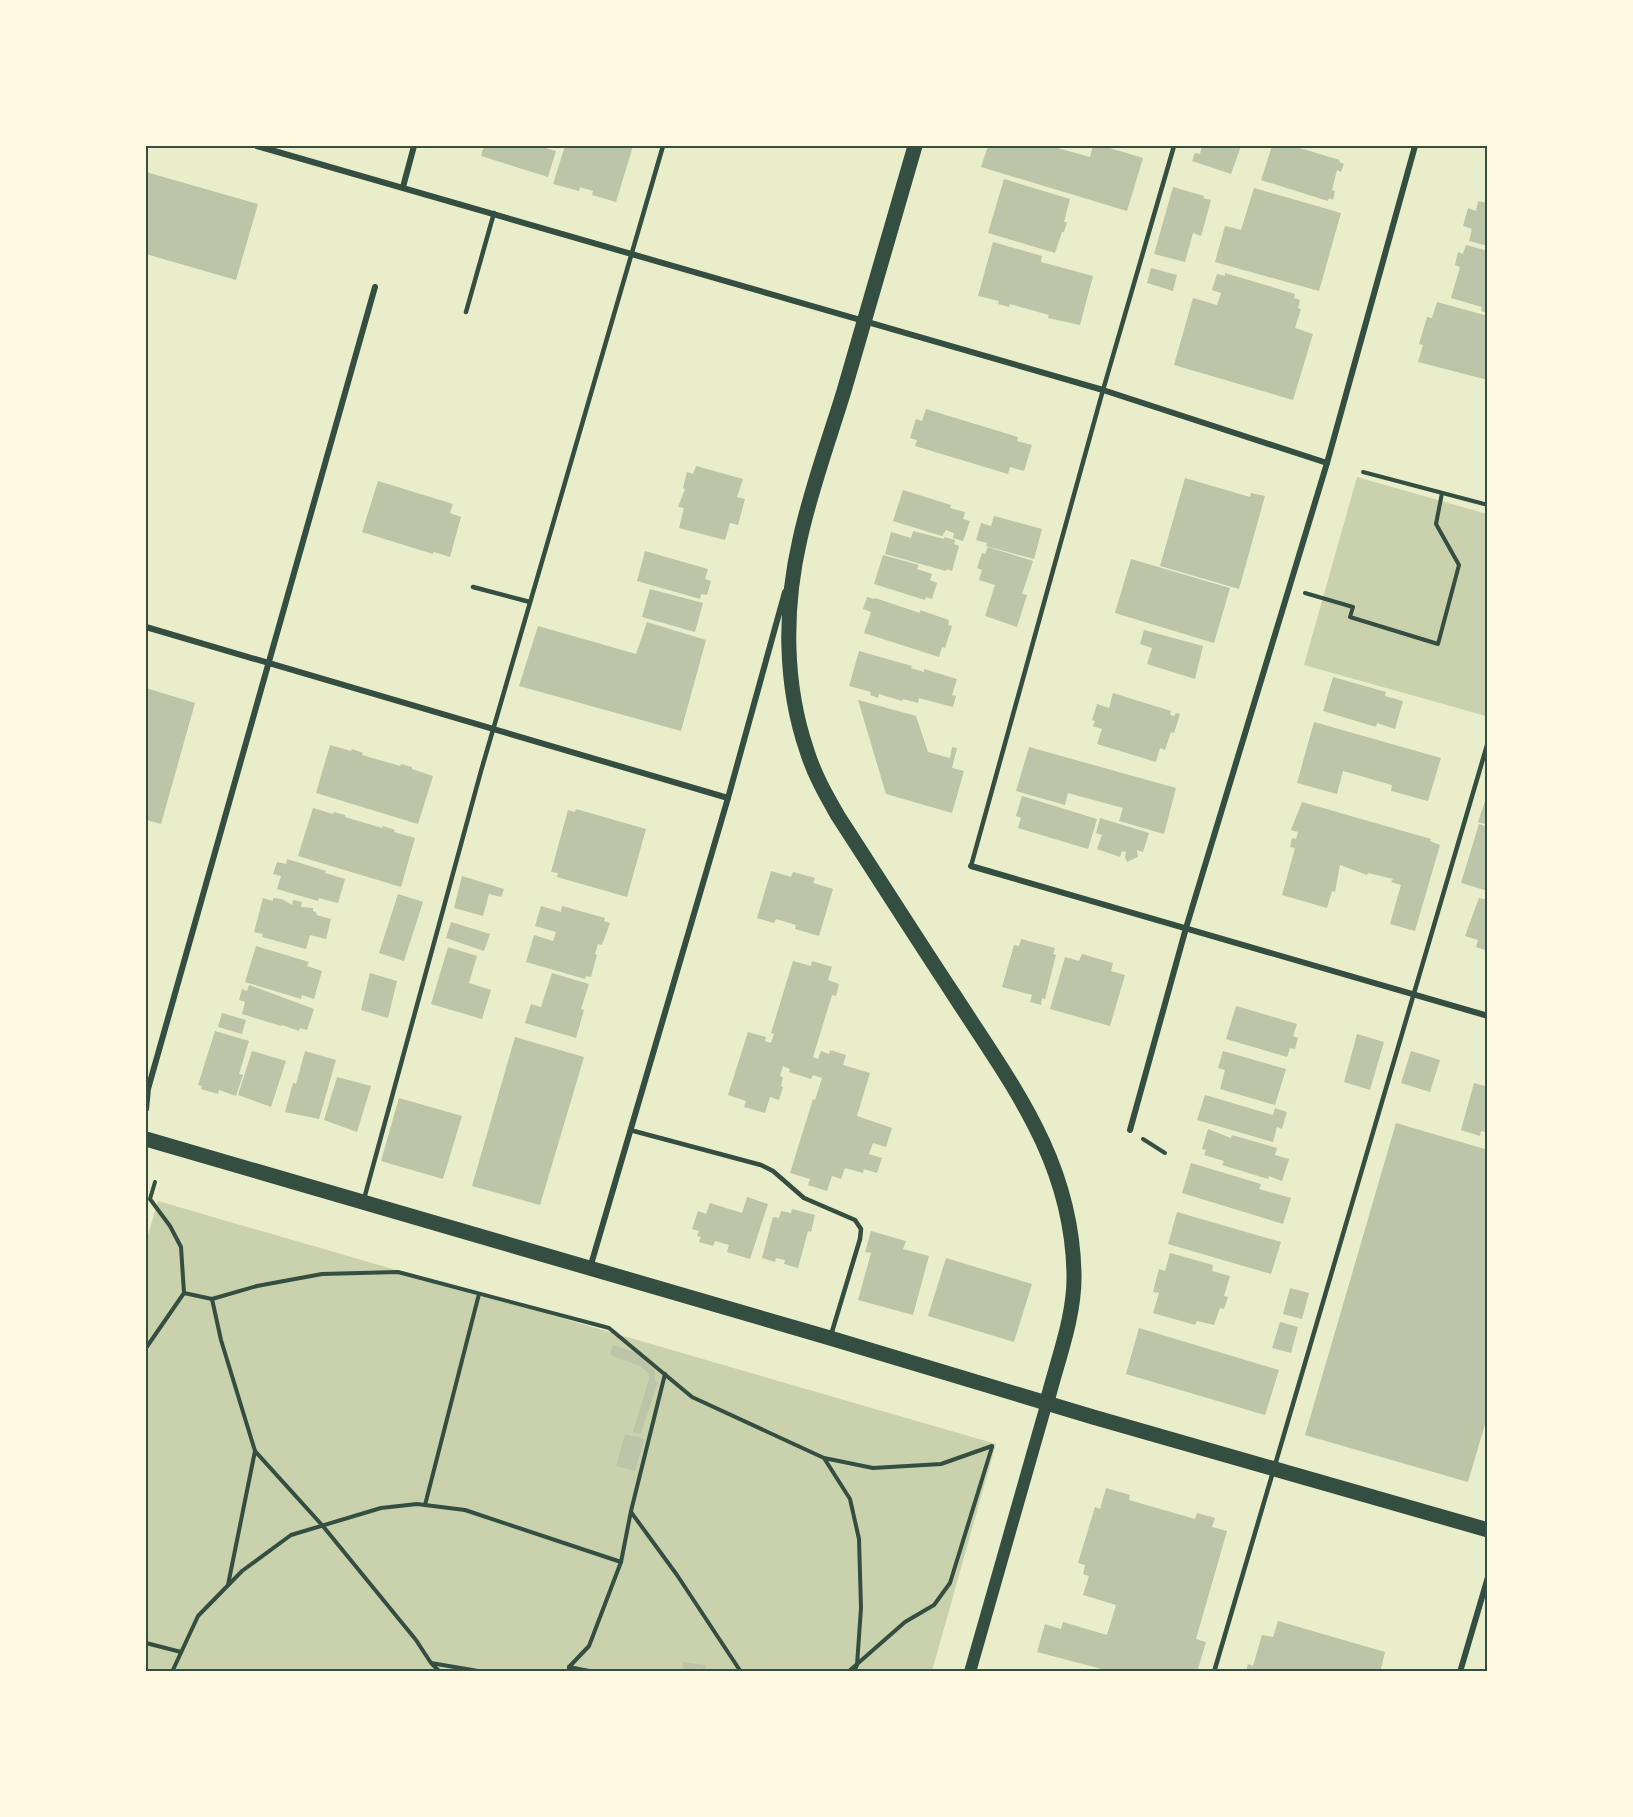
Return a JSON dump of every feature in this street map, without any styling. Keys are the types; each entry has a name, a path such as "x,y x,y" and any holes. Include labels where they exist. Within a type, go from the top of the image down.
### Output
{"main road":[{"path":"915,146 800,539 793,579 789,643 791,681 798,718 807,752 819,783 838,816 1027,1107 1054,1166 1068,1224 1074,1276 1071,1311 970,1671"},
{"path":"146,1139 1488,1530"}],"street":[{"path":"257,146 1103,390 1327,463"},
{"path":"403,187 414,146"},
{"path":"1130,1130 1186,928 1327,463 1415,146"},
{"path":"146,1109 148,1089 375,287"},
{"path":"590,1268 728,798 800,539"},
{"path":"146,627 728,798"},
{"path":"971,866 1488,1017"},
{"path":"1460,1671 1488,1577"}],"lane":[{"path":"363,1202 493,728 663,146"},
{"path":"971,866 1103,390 1174,146"},
{"path":"466,312 494,213"},
{"path":"472,587 530,602"},
{"path":"1214,1671 1488,742"},
{"path":"630,1130 761,1166 773,1171 804,1198 855,1220 861,1229 860,1239 830,1338"}],"path":[{"path":"1363,472 1488,505"},
{"path":"1289,588 1353,606 1350,617 1438,644 1459,566 1436,524 1442,493"},
{"path":"1130,1130 1165,1153"},
{"path":"146,1348 184,1293 181,1247 170,1226 150,1199 155,1182"},
{"path":"184,1293 212,1299 257,1286 322,1274 398,1272 609,1328 692,1397 824,1458 873,1468 941,1464 992,1446 950,1583 934,1605 905,1622 848,1671"},
{"path":"425,1505 479,1294"},
{"path":"212,1299 221,1340 255,1451 322,1525 416,1640 431,1663 440,1671"},
{"path":"569,1669 589,1646 621,1562 631,1511 665,1374"},
{"path":"228,1586 255,1451"},
{"path":"824,1458 850,1499 859,1539 861,1608 857,1665 854,1671"},
{"path":"172,1671 198,1616 242,1571 291,1535 381,1508 417,1504 465,1510 621,1562"},
{"path":"631,1511 741,1671"},
{"path":"146,1643 181,1652"},
{"path":"431,1663 484,1671"},
{"path":"569,1669 594,1671"}],"green space":[{"path":"1357,477 1487,514 1486,716 1304,665"},
{"path":"158,1201 996,1444 932,1671 146,1671 146,1242"}],"building":[{"path":"484,146 538,146 556,151 548,177 481,156"},
{"path":"565,146 633,146 616,202 592,195 593,191 580,187 579,191 553,184"},
{"path":"988,146 1050,146 1090,157 1093,146 1103,146 1143,158 1127,211 981,167"},
{"path":"1202,146 1241,146 1231,174 1192,161 1195,153 1200,154"},
{"path":"1272,146 1293,146 1340,160 1339,162 1344,164 1341,172 1337,170 1332,190 1335,191 1333,200 1329,198 1328,201 1261,180"},
{"path":"146,172 258,204 236,280 146,254"},
{"path":"1004,179 1070,199 1064,222 1067,222 1055,253 988,233"},
{"path":"1173,187 1211,200 1201,236 1193,233 1185,262 1154,254"},
{"path":"1254,188 1341,213 1319,291 1215,262 1225,226 1241,230"},
{"path":"1478,201 1488,203 1488,246 1469,241 1472,229 1463,226 1468,208 1476,211"},
{"path":"993,242 1042,256 1041,262 1093,276 1080,325 1048,318 1049,315 1010,304 1009,307 998,304 999,301 978,296"},
{"path":"1466,245 1488,251 1488,313 1481,311 1482,307 1451,298 1460,267 1455,265 1458,252 1463,254"},
{"path":"1151,268 1177,275 1173,291 1147,283"},
{"path":"1225,273 1295,294 1294,298 1300,300 1298,308 1301,309 1295,328 1313,334 1293,400 1174,365 1193,298 1217,305 1221,293 1212,290 1217,274 1225,276"},
{"path":"1437,302 1488,316 1488,380 1418,362 1423,345 1419,344 1427,317 1432,318"},
{"path":"926,409 1018,437 1017,441 1032,445 1024,471 1010,467 1008,474 915,446 917,440 910,438 916,419 922,421"},
{"path":"696,466 743,479 737,497 745,499 738,525 730,523 725,540 679,528 684,508 678,507 685,489 683,488 687,472 693,474"},
{"path":"1185,478 1250,497 1251,493 1265,496 1239,589 1160,566"},
{"path":"378,481 453,504 450,513 461,517 450,557 362,532"},
{"path":"903,490 951,505 950,508 965,512 963,519 970,521 963,541 953,538 954,533 946,530 942,536 893,521"},
{"path":"994,516 1042,529 1034,559 986,546 987,543 976,540 981,523 991,526"},
{"path":"913,531 955,540 954,544 959,546 952,571 885,554 891,532 911,538"},
{"path":"988,547 1033,561 1022,594 1027,595 1017,627 985,616 995,585 979,580 982,570 977,568 982,553 985,554"},
{"path":"645,551 708,569 705,579 711,581 707,595 701,594 700,599 637,581"},
{"path":"883,555 919,565 917,569 932,574 930,580 937,583 932,599 926,597 925,600 874,584"},
{"path":"1131,559 1230,588 1214,643 1115,613"},
{"path":"650,589 703,603 695,632 642,617"},
{"path":"867,597 949,620 948,625 952,626 945,648 942,647 939,657 864,633 871,612 863,609"},
{"path":"647,622 706,640 681,731 519,686 538,626 636,654"},
{"path":"1144,630 1203,646 1195,679 1147,664 1152,648 1140,644"},
{"path":"859,651 912,666 911,668 924,672 924,669 957,679 952,695 956,696 953,707 919,698 918,703 879,694 878,698 870,695 871,692 849,686"},
{"path":"1333,677 1386,692 1385,696 1403,701 1395,729 1377,723 1376,727 1323,711"},
{"path":"146,688 195,703 161,824 146,820"},
{"path":"1113,693 1171,711 1170,715 1180,714 1174,733 1171,732 1165,750 1160,748 1156,762 1097,744 1102,729 1093,726 1095,721 1092,720 1097,704 1109,708"},
{"path":"858,700 916,716 928,752 950,758 952,747 957,748 952,768 964,771 952,813 886,794"},
{"path":"1314,722 1441,758 1428,801 1391,791 1392,785 1343,771 1337,794 1297,783"},
{"path":"330,745 351,751 352,749 363,753 362,755 400,766 401,764 412,767 412,769 433,776 418,824 316,793"},
{"path":"1029,747 1176,788 1164,834 1119,821 1123,808 1068,793 1065,805 1016,791"},
{"path":"1488,792 1488,825 1478,822"},
{"path":"1022,796 1097,819 1088,849 1018,828 1021,818 1016,816"},
{"path":"1302,802 1431,839 1430,841 1440,845 1415,931 1390,924 1401,885 1391,882 1393,879 1368,873 1367,875 1340,865 1335,892 1332,891 1327,908 1282,895 1295,848 1290,847 1292,838 1296,839 1298,832 1291,830"},
{"path":"313,808 345,815 345,817 382,828 383,826 415,838 401,887 298,856"},
{"path":"576,809 646,829 627,897 557,877 558,873 551,872 568,810 575,812"},
{"path":"1100,818 1149,833 1143,852 1137,850 1138,857 1127,862 1126,852 1122,851 1120,857 1097,849 1102,835 1096,833"},
{"path":"1479,824 1488,827 1488,891 1461,883"},
{"path":"287,859 345,879 338,903 319,898 318,901 277,889 281,876 273,874 277,862 286,864"},
{"path":"771,871 791,877 793,872 815,878 813,883 833,889 819,936 795,929 796,925 776,919 774,923 757,918"},
{"path":"462,876 504,889 501,897 489,894 483,916 454,908"},
{"path":"398,894 423,902 404,961 379,953"},
{"path":"263,898 273,901 273,898 282,899 292,905 293,900 302,902 301,907 313,908 316,915 331,919 326,939 310,935 306,949 262,937 263,934 254,932"},
{"path":"1479,898 1488,900 1488,951 1476,947 1478,940 1465,936"},
{"path":"541,906 561,912 562,906 605,918 604,921 610,923 602,945 598,944 591,977 586,976 585,979 526,962 534,935 553,941 556,932 535,926"},
{"path":"451,922 490,934 484,951 446,938"},
{"path":"1021,939 1055,948 1053,954 1056,955 1045,999 1042,998 1041,1005 1030,1002 1032,995 1002,987 1014,945 1019,946"},
{"path":"256,946 309,962 307,966 322,971 314,999 302,995 301,999 245,982"},
{"path":"448,947 477,956 469,983 491,990 482,1019 431,1004"},
{"path":"1082,954 1113,963 1111,971 1125,975 1110,1026 1050,1009 1065,957 1079,961"},
{"path":"793,961 811,966 812,961 832,967 828,980 839,984 836,996 832,995 813,1057 818,1059 821,1051 829,1054 830,1050 846,1055 843,1065 870,1073 857,1116 892,1128 886,1147 873,1143 869,1154 882,1158 877,1173 864,1169 863,1173 845,1168 841,1179 832,1176 827,1191 808,1185 810,1179 790,1173 813,1099 815,1100 822,1078 813,1075 811,1079 789,1072 790,1069 783,1066 780,1076 783,1077 781,1086 783,1087 779,1100 770,1097 765,1113 744,1107 746,1101 728,1095 748,1032 766,1037 765,1041 771,1043 774,1034 771,1033"},
{"path":"370,973 397,981 388,1018 361,1010"},
{"path":"552,973 589,984 581,1009 584,1010 576,1038 525,1023 531,1004 541,1007"},
{"path":"249,985 314,1009 307,1030 300,1028 299,1031 242,1014 245,1002 239,1000 242,989 247,991"},
{"path":"1236,1006 1297,1024 1293,1036 1298,1038 1295,1049 1290,1048 1287,1057 1226,1039"},
{"path":"222,1013 246,1020 242,1034 218,1027"},
{"path":"215,1031 249,1041 239,1074 243,1075 236,1096 219,1090 218,1094 201,1089 202,1086 198,1085"},
{"path":"1357,1034 1384,1042 1370,1090 1344,1082"},
{"path":"515,1037 584,1057 540,1205 472,1186"},
{"path":"252,1051 286,1061 271,1107 238,1095"},
{"path":"305,1051 336,1060 319,1119 285,1112"},
{"path":"1223,1051 1286,1069 1275,1105 1220,1089 1225,1070 1218,1068"},
{"path":"1411,1051 1440,1060 1430,1092 1401,1083"},
{"path":"337,1077 371,1086 357,1132 324,1120"},
{"path":"1474,1083 1488,1087 1488,1133 1481,1131 1480,1136 1461,1130"},
{"path":"1205,1095 1273,1115 1275,1108 1287,1112 1282,1129 1277,1127 1273,1142 1197,1120"},
{"path":"399,1098 462,1116 443,1179 381,1161"},
{"path":"1396,1123 1488,1150 1488,1414 1468,1482 1305,1435"},
{"path":"1208,1129 1231,1138 1232,1135 1277,1148 1275,1155 1289,1159 1282,1181 1222,1165 1224,1161 1204,1155 1206,1150 1202,1149"},
{"path":"1191,1163 1261,1184 1259,1189 1291,1198 1283,1224 1182,1193"},
{"path":"747,1197 768,1204 750,1259 727,1252 729,1245 715,1241 713,1246 699,1242 701,1237 697,1236 699,1231 692,1229 698,1211 706,1214 710,1203 742,1213"},
{"path":"792,1209 815,1215 798,1268 784,1264 785,1260 776,1258 775,1262 762,1258 773,1217 779,1218 781,1211 791,1213"},
{"path":"1177,1212 1281,1242 1271,1274 1168,1244"},
{"path":"871,1231 906,1241 903,1249 929,1256 913,1315 858,1300 871,1253 865,1252"},
{"path":"1170,1253 1213,1265 1212,1271 1230,1276 1224,1296 1228,1297 1224,1309 1220,1308 1214,1325 1197,1321 1195,1325 1153,1313 1159,1293 1153,1292 1159,1269 1165,1271"},
{"path":"946,1258 1032,1284 1014,1342 928,1316"},
{"path":"1290,1288 1309,1293 1302,1319 1283,1314"},
{"path":"1280,1322 1298,1327 1291,1353 1272,1348"},
{"path":"1139,1328 1279,1370 1265,1415 1126,1374"},
{"path":"613,1345 637,1353 655,1371 655,1381 658,1382 641,1434 633,1432 649,1374 640,1366 610,1355"},
{"path":"625,1434 644,1439 635,1471 616,1466"},
{"path":"1106,1488 1130,1495 1129,1500 1195,1519 1197,1513 1215,1518 1212,1527 1227,1531 1196,1639 1206,1642 1198,1669 1206,1672 1113,1672 1037,1652 1045,1624 1061,1629 1063,1622 1107,1635 1116,1605 1083,1595 1089,1576 1083,1574 1085,1565 1078,1563 1095,1507 1100,1509"},
{"path":"1278,1621 1385,1652 1381,1669 1387,1672 1246,1672 1248,1664 1253,1666 1262,1635 1273,1637"},
{"path":"683,1662 706,1665 705,1672 682,1672"}]}
